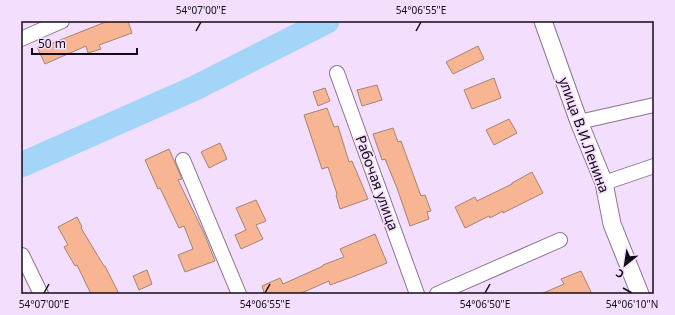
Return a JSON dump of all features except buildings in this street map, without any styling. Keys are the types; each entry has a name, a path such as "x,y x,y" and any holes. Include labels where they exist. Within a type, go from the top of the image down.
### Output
{"main road":[{"name":"улица В.И.Ленина","path":"544,21 580,122 604,183 612,224 640,294"}],"street":[{"path":"21,39 62,21"},
{"name":"Рабочая улица","path":"337,73 417,294"},
{"path":"580,122 654,105"},
{"path":"183,160 239,294"},
{"path":"604,183 654,166"},
{"path":"437,294 560,240"},
{"path":"22,255 41,294"}],"waterway":[{"path":"21,165 195,88 327,21"}]}
